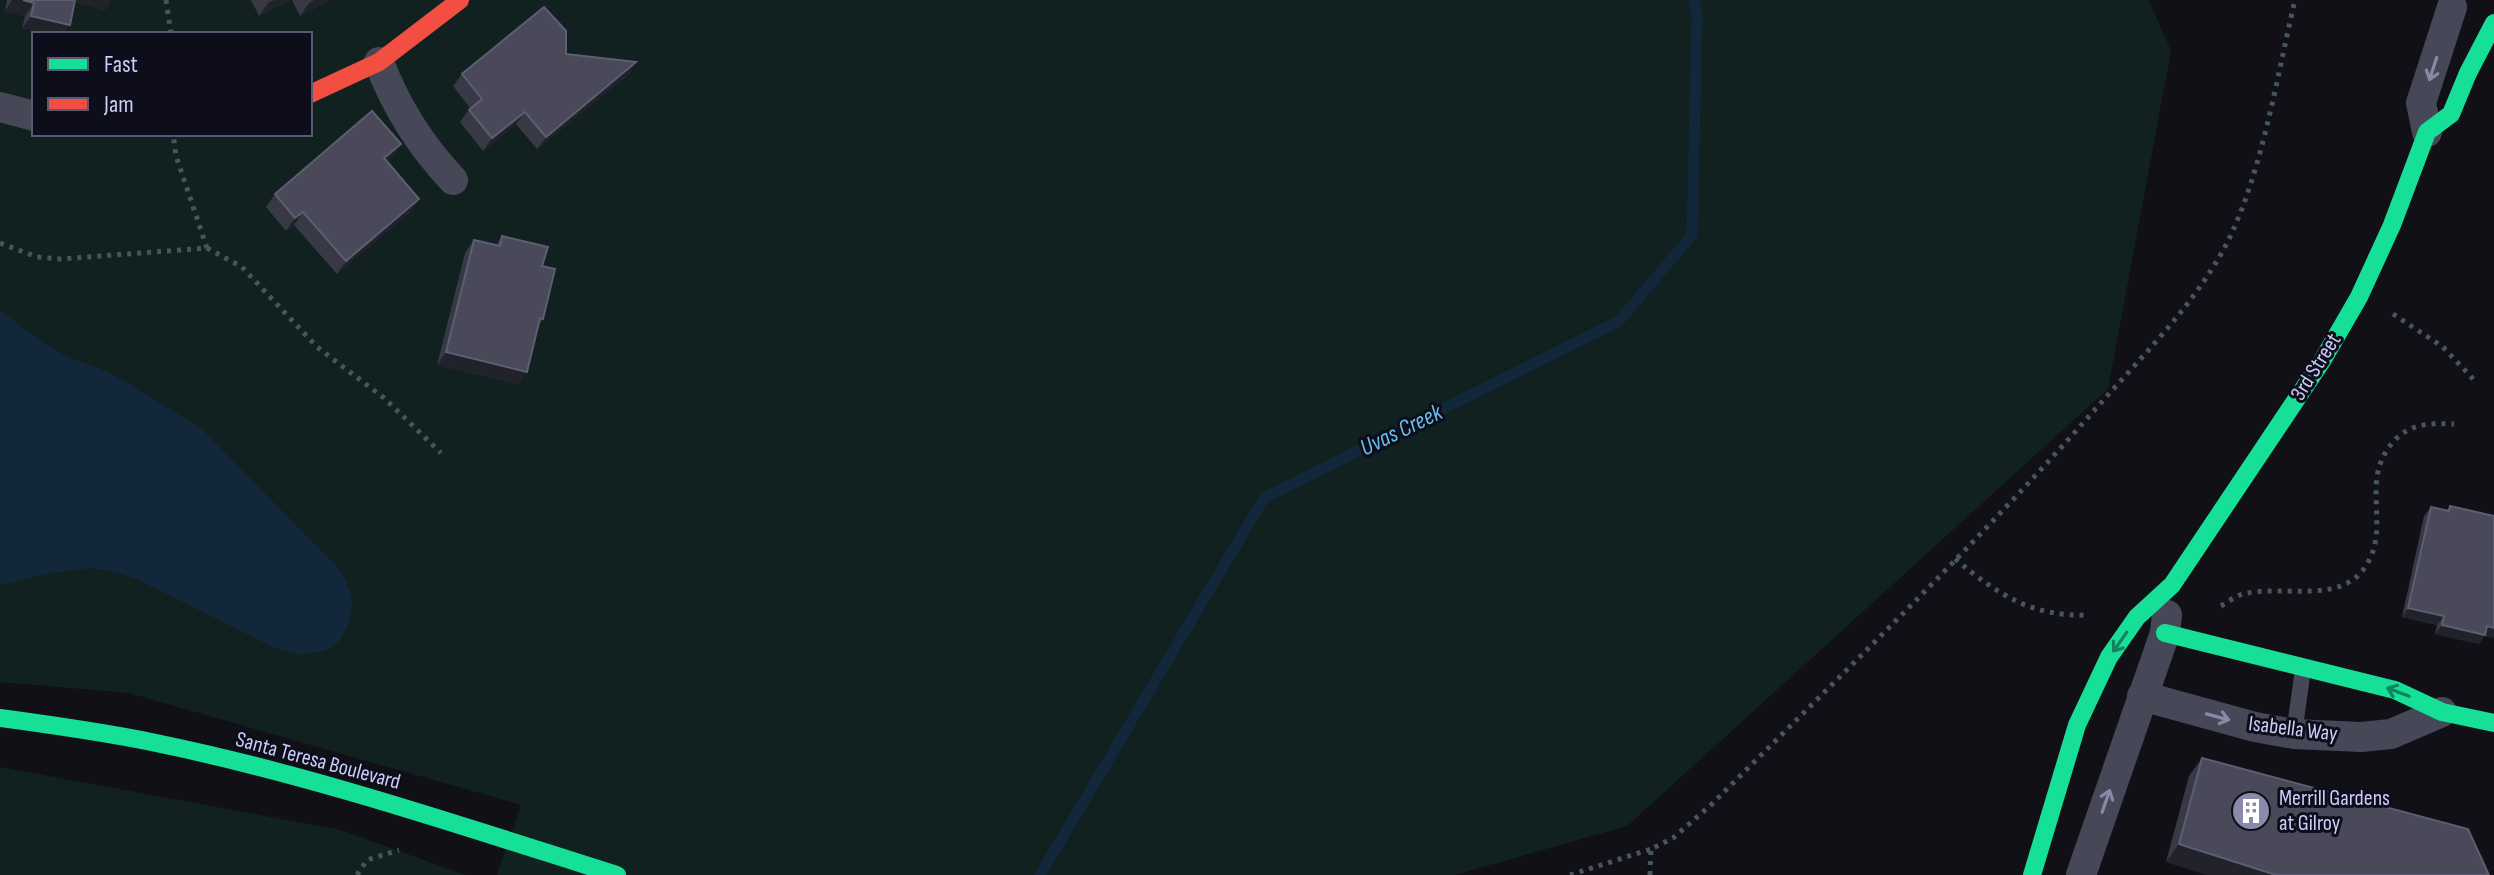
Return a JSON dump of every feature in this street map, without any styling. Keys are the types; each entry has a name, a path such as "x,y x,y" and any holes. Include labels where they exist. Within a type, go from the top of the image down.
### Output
{"street":[{"path":"312,93 379,62 460,0"},
{"path":"2449,4 2472,19 2494,23"},
{"name":"3rd Street","path":"2032,875 2077,725 2109,657 2137,617 2172,585 2322,361 2359,297 2392,225 2427,132 2421,103 2449,4"},
{"name":"3rd Street","path":"2427,132 2451,114 2494,23"},
{"path":"379,62 391,95 409,124 426,151 453,180"},
{"path":"0,107 32,115"},
{"name":"3rd Street","path":"2081,875 2165,633 2172,585"},
{"path":"2165,633 2395,690 2442,712 2494,723"},
{"name":"Isabella Way","path":"2142,696 2255,727 2294,734 2361,737 2391,734 2442,712"},
{"name":"Santa Teresa Boulevard","path":"0,718 72,726 229,761 379,802 617,875"}],"lane":[{"path":"2294,734 2303,667"}],"path":[{"path":"166,0 171,32"},
{"path":"1570,875 1651,849 1673,838 1712,804 2051,459 2200,286 2218,260 2240,214 2295,0"},
{"path":"173,136 176,156 207,248"},
{"path":"0,243 37,257 61,259 207,248 242,267 317,347 384,398 441,453"},
{"path":"2389,312 2443,347 2476,382"},
{"path":"2217,608 2240,594 2279,590 2318,591 2352,583 2368,564 2376,543 2375,483 2382,454 2401,433 2424,423 2454,424"},
{"path":"1955,559 1991,589 2031,609 2062,616 2091,615"},
{"path":"357,875 367,860 404,848"},
{"path":"1650,875 1651,849"}],"shaded area":[{"path":"0,0 2149,0 2171,51 2108,389 1627,826 1455,875 497,875 521,805 129,693 0,682"},
{"path":"0,767 341,830 465,875 0,875"}],"water":[{"path":"0,310 45,344 68,357 109,372 201,428 337,567 346,581 352,610 338,643 324,651 301,655 275,648 136,579 92,568 50,573 0,585"}],"building":[{"path":"23,0 75,0 70,25 31,16 34,3"},
{"path":"544,7 566,31 566,54 636,62 546,137 525,112 492,138 469,110 482,99 462,74"},
{"path":"372,111 401,144 384,158 419,199 346,261 303,212 295,218 275,194"},
{"path":"502,236 548,247 542,266 555,269 527,372 446,352 474,240 500,246"},
{"path":"2450,506 2494,516 2494,628 2487,626 2485,635 2442,625 2444,616 2408,608 2431,507 2449,511"},
{"name":"Merrill Gardens at Gilroy","path":"2202,758 2468,829 2489,875 2276,875 2179,844"}],"waterway":[{"name":"Uvas Creek","path":"1040,875 1264,498 1619,321 1692,235 1697,14 1693,0"}],"traffic: fast":[{"path":"2032,875 2077,725 2109,657 2137,617 2172,585 2322,361 2359,297 2392,225 2427,132 2451,114 2494,23"},
{"path":"2165,633 2395,690 2442,712 2494,723"},
{"path":"0,718 136,739 272,770 617,875"}],"traffic: jam":[{"path":"312,93 379,62 460,0"}],"place":[{"name":"Merrill Gardens at Gilroy","path":"2251,811"}]}
